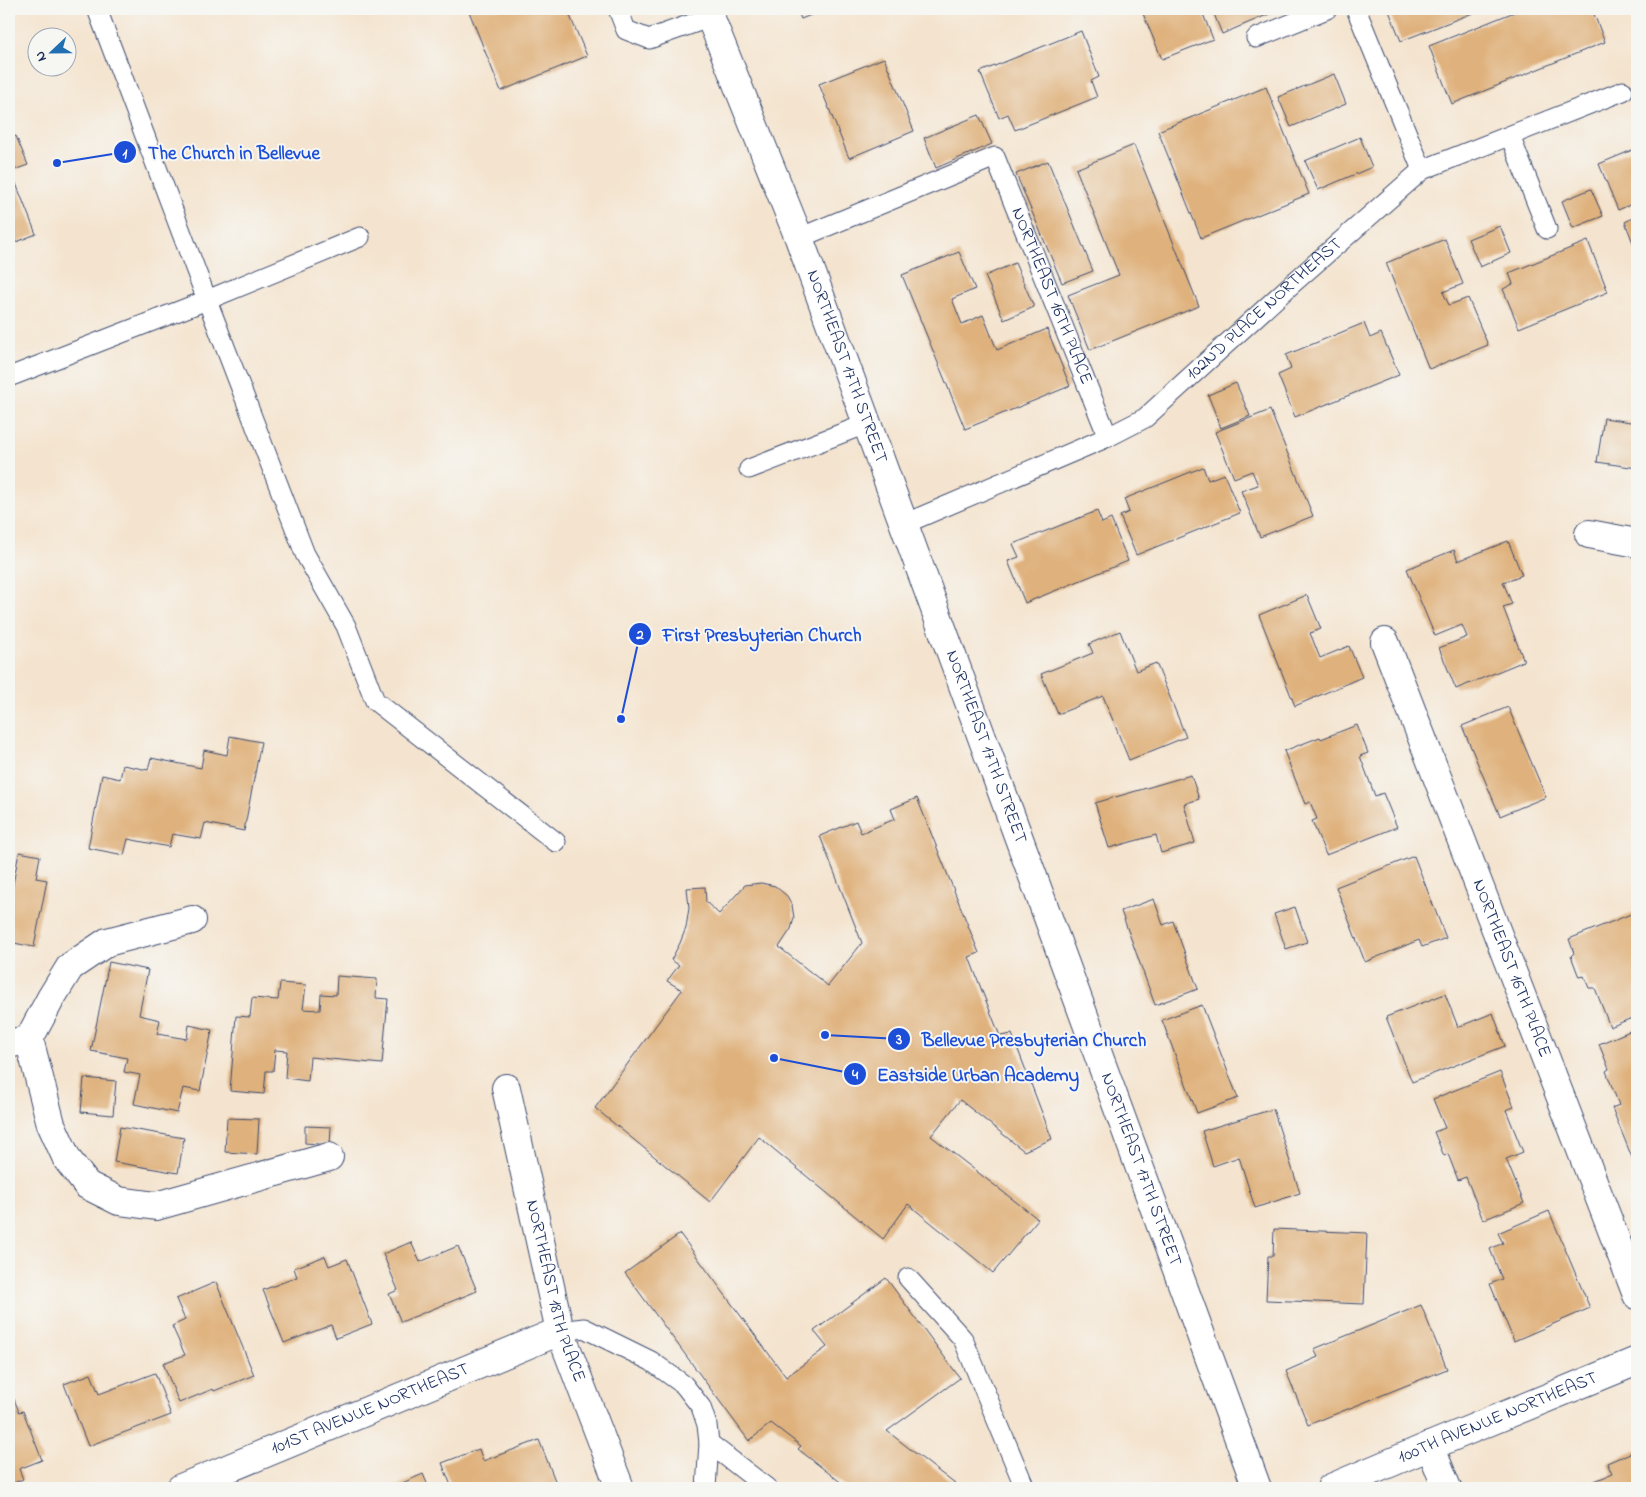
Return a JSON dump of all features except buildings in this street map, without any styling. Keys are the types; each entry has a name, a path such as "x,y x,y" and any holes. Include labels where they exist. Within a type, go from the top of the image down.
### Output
{"street":[{"name":"NORTHEAST 17TH STREET","path":"709,13 799,238 1257,1488"},
{"path":"1590,534 1637,543"},
{"name":"NORTHEAST 16TH PLACE","path":"1385,642 1637,1296"},
{"path":"192,920 107,942 70,967 51,998 19,1041 51,1124 67,1159 87,1185 119,1201 156,1206 329,1157"},
{"name":"NORTHEAST 18TH PLACE","path":"506,1088 560,1331 620,1488"},
{"name":"101ST AVENUE NORTHEAST","path":"181,1488 560,1331"},
{"name":"100TH AVENUE NORTHEAST","path":"1331,1488 1637,1361"},
{"path":"1430,1446 1448,1488"}],"lane":[{"path":"97,9 305,554 346,626 375,701 556,842"},
{"path":"618,9 626,30 649,39 709,13"},
{"path":"1256,38 1327,9"},
{"path":"1356,9 1422,170"},
{"name":"102ND PLACE NORTHEAST","path":"904,524 1108,437 1145,418 1292,284 1422,170 1623,91"},
{"path":"1510,136 1547,229"},
{"name":"NORTHEAST 16TH PLACE","path":"799,238 995,157 1108,437"},
{"path":"9,377 207,300 360,237"},
{"path":"749,468 866,424"},
{"path":"908,1278 963,1339 1025,1488"},
{"path":"560,1331 584,1328 651,1361 684,1385 700,1407 707,1425 709,1443 706,1488"},
{"path":"709,1443 766,1488"}],"place":[{"name":"The Church in Bellevue","path":"57,163"},
{"name":"First Presbyterian Church","path":"621,719"},
{"name":"Bellevue Presbyterian Church","path":"825,1035"},
{"name":"Eastside Urban Academy","path":"774,1058"}]}
